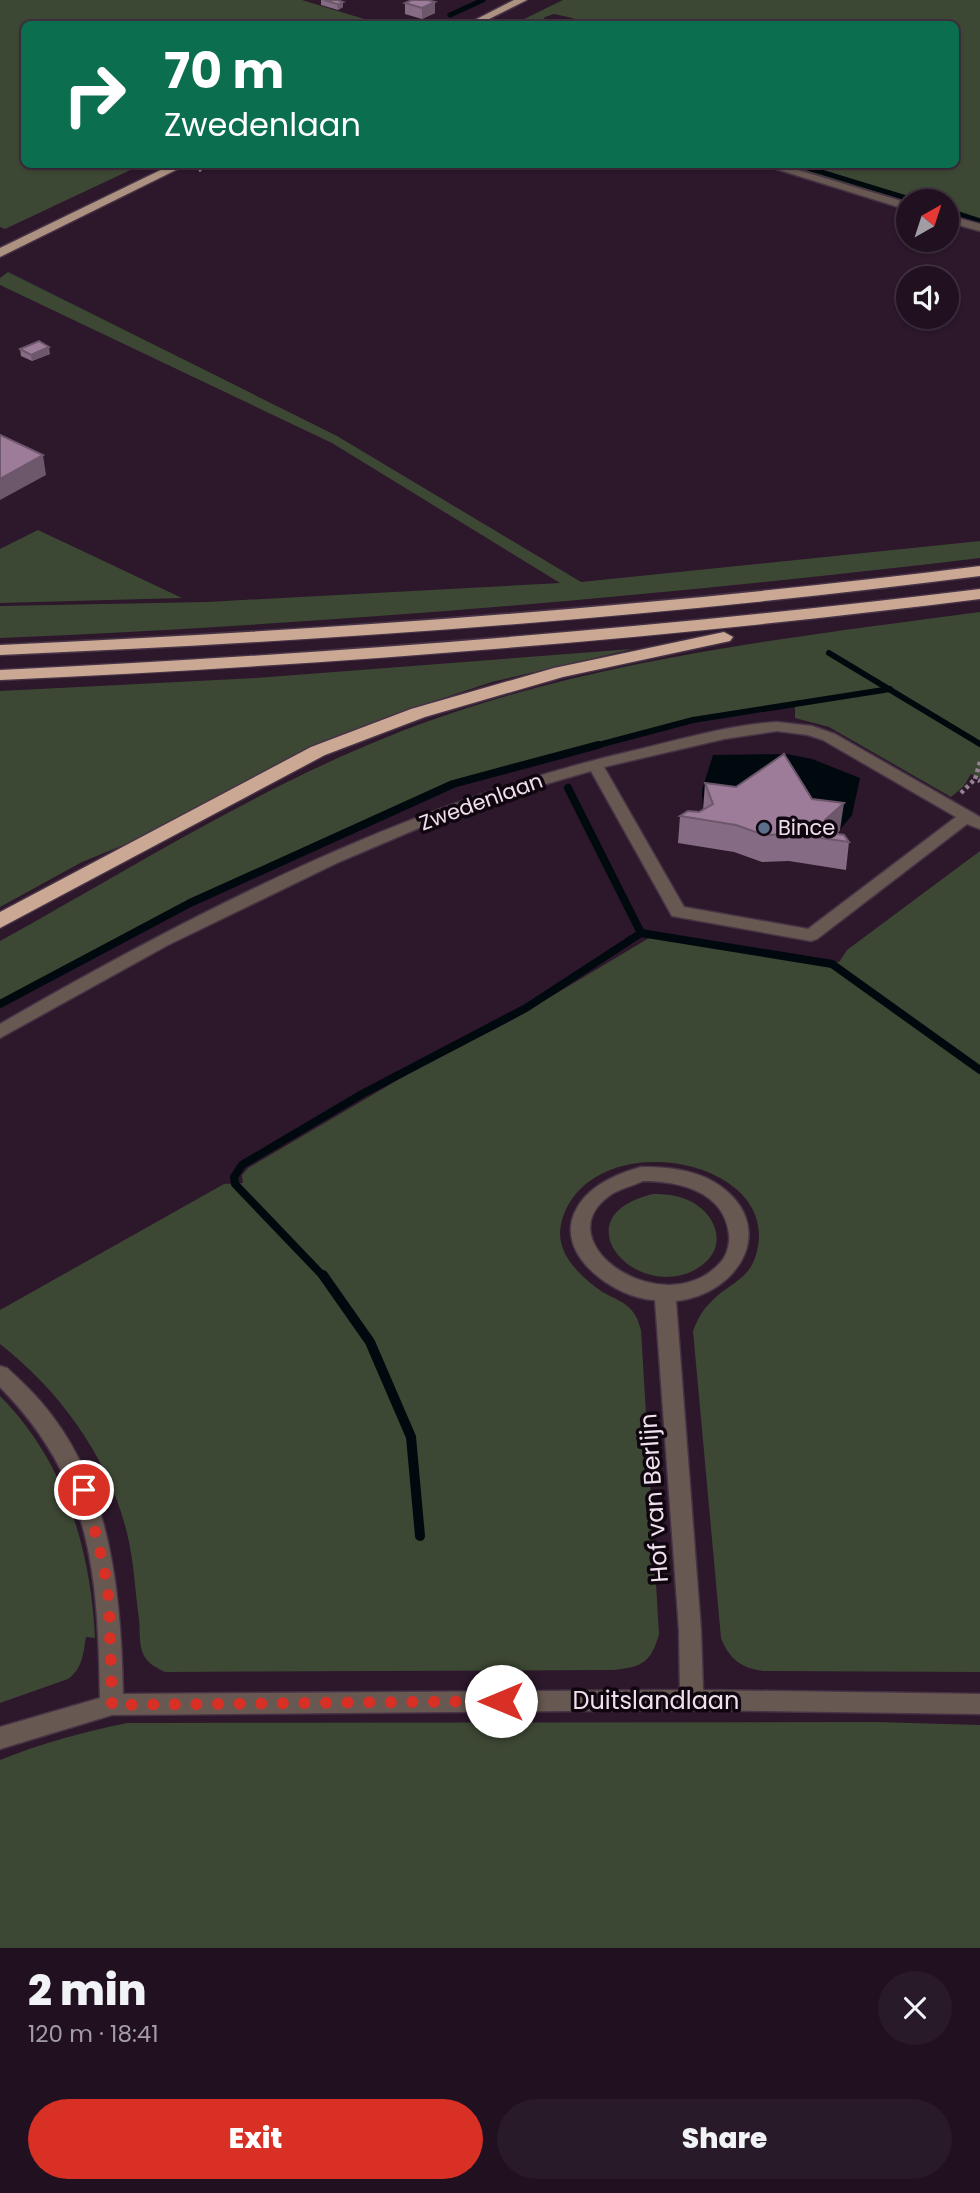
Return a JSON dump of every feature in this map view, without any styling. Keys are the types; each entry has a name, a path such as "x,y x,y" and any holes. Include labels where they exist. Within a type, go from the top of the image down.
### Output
{"highway":[{"path":"0,650 146,644 532,618 855,588 980,571"},
{"path":"0,674 225,666 523,644 836,613 980,594"},
{"path":"0,921 318,751 418,713 560,672 836,613"}],"main road":[{"path":"478,21 522,0"},
{"path":"0,253 175,168"}],"street":[{"path":"778,168 896,203"},
{"path":"959,222 980,228"},
{"name":"Zwedenlaan","path":"0,1032 83,982 304,872 445,813 595,764 764,727 802,727 829,737 974,820"},
{"path":"595,764 678,912 811,935 974,820"},
{"path":"641,1174 665,1174 689,1179 711,1189 728,1203 738,1221 741,1239 736,1258 723,1274 704,1286 678,1293 665,1293 649,1293 621,1285 599,1271 585,1252 580,1231 584,1211 598,1193 618,1181 641,1174"},
{"name":"Hof van Berlijn","path":"665,1293 690,1630 692,1700"},
{"path":"0,1374 46,1423 84,1490 103,1562 109,1600 112,1705"},
{"name":"Duitslandlaan","path":"0,1738 112,1705 692,1700 980,1704"}],"path":[{"path":"980,762 975,779 980,781"}],"green space":[{"path":"0,0 302,0 364,19 21,21 21,168 135,168 5,229 0,227"},
{"path":"563,0 980,0 980,223 959,217 959,189 896,189 896,198 793,168 959,168 959,21 582,21 554,14 542,21 520,21"},
{"path":"8,272 337,436 581,582 980,541 980,558 735,585 491,607 246,625 0,638 0,606 207,602 560,583 332,443 0,285 0,278"},
{"path":"38,530 182,598 0,603 0,549"},
{"path":"980,612 980,778 971,774 964,786 951,797 829,727 795,718 795,706 745,711 664,727 453,784 190,903 0,1004 0,941 221,816 334,760 393,735 515,694 646,662 780,639"},
{"path":"632,649 492,682 392,715 343,735 141,838 82,862 0,907 0,691 256,678"},
{"path":"980,851 980,1672 765,1671 737,1662 728,1652 721,1638 693,1331 706,1307 751,1267 758,1246 756,1217 741,1194 717,1176 687,1166 654,1162 621,1166 592,1180 570,1202 563,1216 560,1232 563,1249 576,1270 601,1291 628,1307 641,1330 659,1634 653,1651 644,1662 613,1670 165,1672 148,1662 141,1647 127,1533 108,1478 95,1453 62,1405 43,1383 0,1344 0,1310 224,1184 243,1183 242,1175 248,1168 413,1071 512,1020 649,938 827,965 839,962 847,950"},
{"path":"653,1194 672,1195 690,1201 700,1207 713,1223 716,1233 714,1251 698,1268 675,1276 652,1275 632,1267 617,1254 609,1237 611,1220 625,1205"},
{"path":"0,1396 41,1448 70,1508 87,1572 95,1638 86,1637 79,1665 68,1679 0,1703"},
{"path":"877,1722 980,1725 980,1948 0,1948 0,1760 79,1734 127,1723"}],"shaded area":[{"path":"787,754 812,759 860,778 852,815 840,830 703,810 702,790 713,755"}],"building":[{"path":"324,0 337,0 343,2 337,4"},
{"path":"412,0 435,2 422,8 405,3"},
{"path":"39,341 49,347 31,355 20,349"},
{"path":"0,435 43,455 0,479"},
{"path":"784,754 812,799 844,803 825,820 833,833 844,835 849,842 792,834 764,835 736,825 680,816 688,811 699,812 713,804 705,783 736,787"}],"waterway":[{"path":"450,15 483,0"},
{"path":"808,168 896,195"},
{"path":"959,214 980,221"},
{"path":"829,653 889,689"},
{"path":"591,747 693,720 889,689"},
{"path":"889,689 980,744"},
{"path":"0,1004 190,903 453,784 598,745"},
{"path":"568,788 641,933"},
{"path":"324,1277 235,1184 234,1177 242,1165 362,1094 526,1008 641,933"},
{"path":"641,933 832,964 980,1070"},
{"path":"323,1275 370,1342 411,1437 420,1536"}],"place":[{"name":"Bince","path":"764,828"}],"route":[{"path":"84,1490 103,1562 109,1600 112,1705 501,1701"}]}
